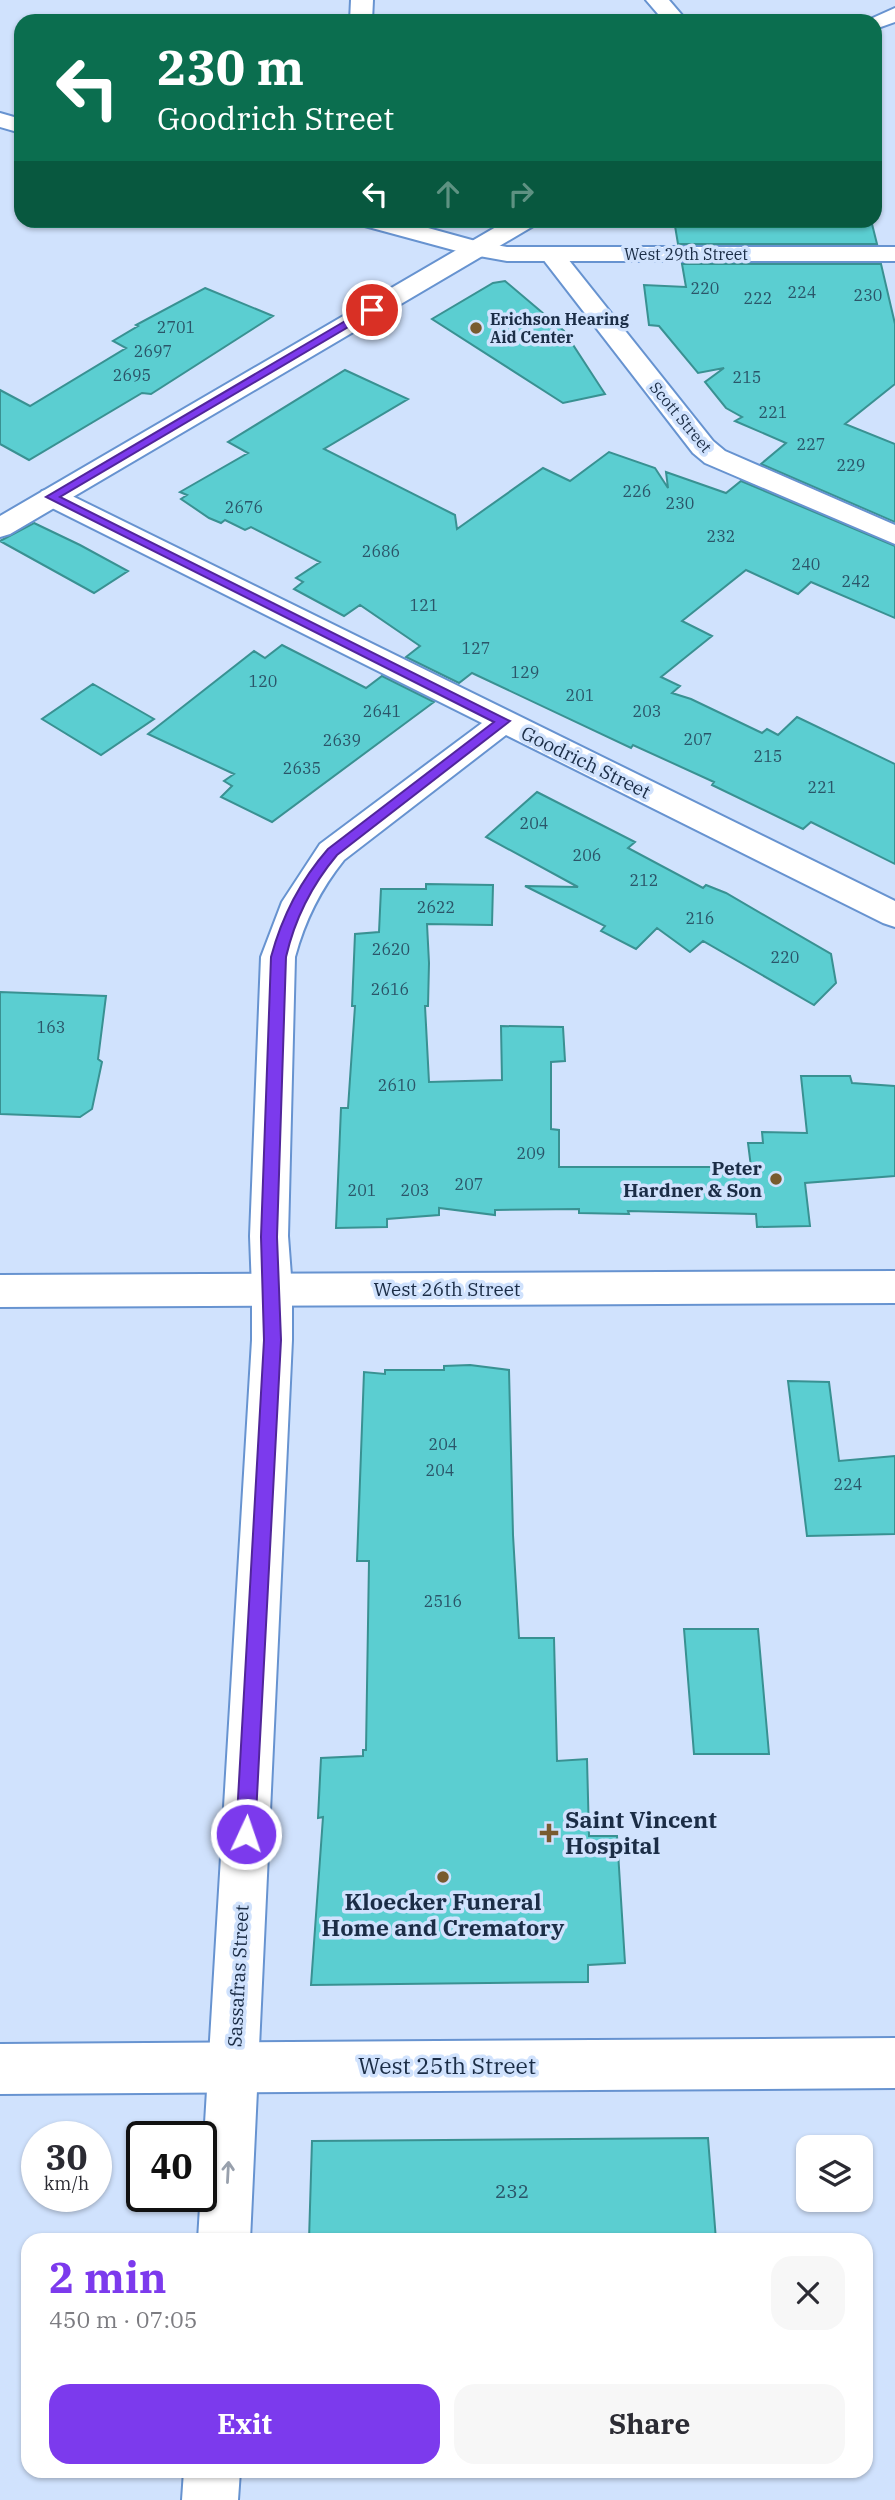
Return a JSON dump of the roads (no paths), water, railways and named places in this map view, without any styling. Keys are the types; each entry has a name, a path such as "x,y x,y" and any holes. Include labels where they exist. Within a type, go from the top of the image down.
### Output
{"street":[{"path":"657,0 670,14"},
{"name":"West 29th Street","path":"400,228 477,249 507,254 883,254 895,262"},
{"path":"0,528 512,228"},
{"name":"Scott Street","path":"551,254 704,447 715,457 895,535"},
{"name":"Goodrich Street","path":"52,497 895,915"},
{"name":"Sassafras Street","path":"224,2233 272,1340 269,1237 278,957 286,928 314,874 332,852 503,721"},
{"name":"West 26th Street","path":"0,1290 895,1287"},
{"name":"West 25th Street","path":"0,2069 895,2063"},
{"path":"210,2500 212,2478"}],"place":[{"name":"Erichson Hearing Aid Center","path":"476,328"},
{"name":"Peter Hardner & Son","path":"776,1179"},
{"name":"Saint Vincent Hospital","path":"549,1833"},
{"name":"Kloecker Funeral Home and Crematory","path":"443,1877"}]}
